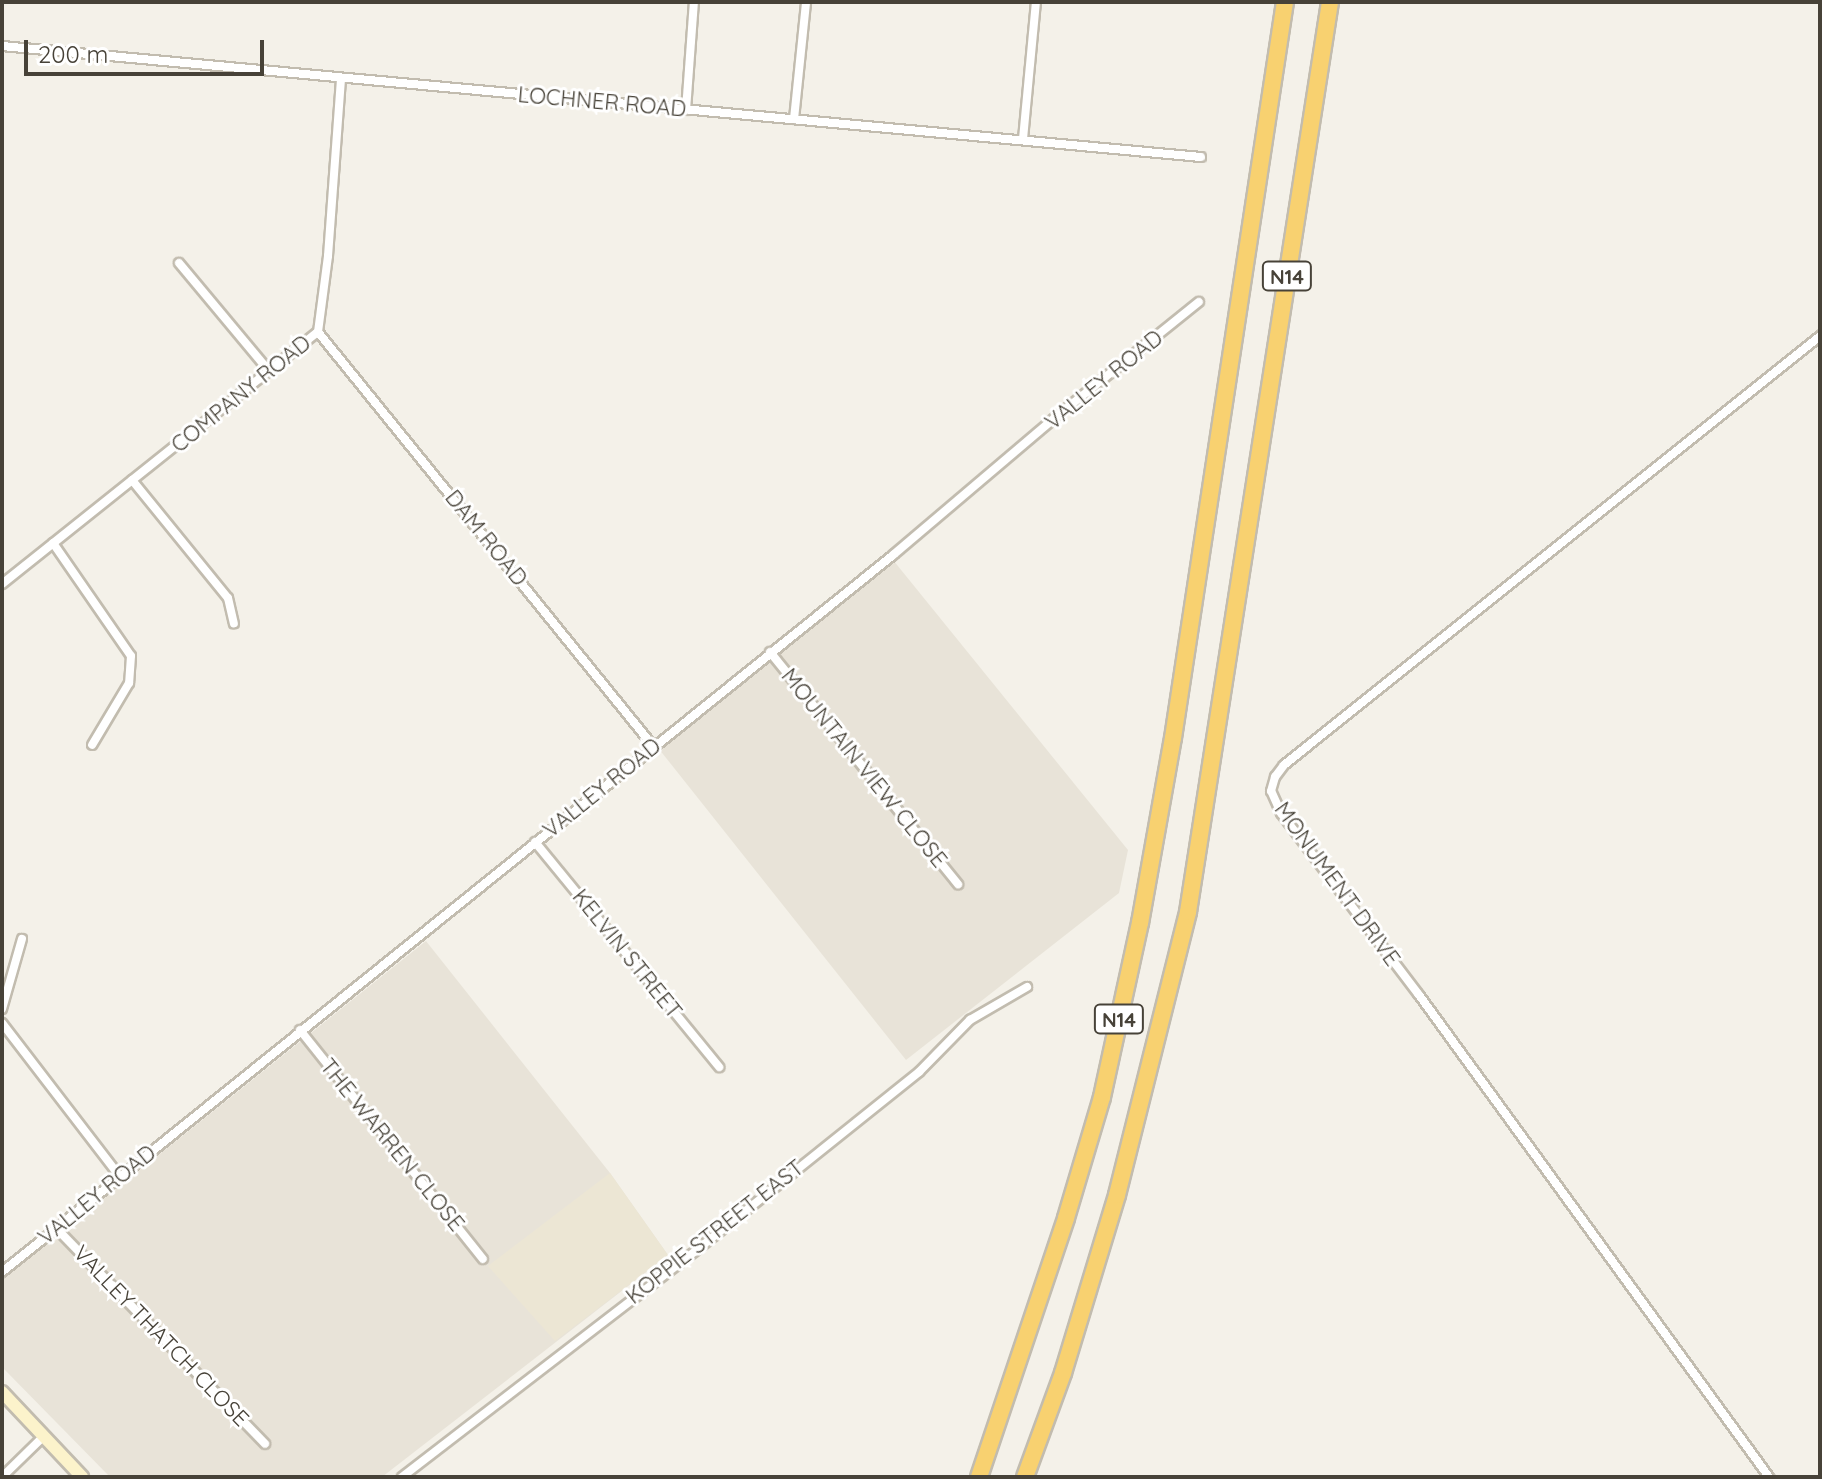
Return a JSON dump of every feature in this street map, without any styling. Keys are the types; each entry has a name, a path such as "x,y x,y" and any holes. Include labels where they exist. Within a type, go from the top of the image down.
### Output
{"highway":[{"name":"N14","path":"979,1477 1057,1247 1098,1112 1140,923 1173,738 1285,2"},
{"name":"N14","path":"1025,1477 1063,1373 1117,1195 1188,912 1330,2"}],"main road":[{"path":"2,1392 82,1477"}],"street":[{"path":"686,110 694,2"},
{"path":"794,119 806,2"},
{"path":"1023,139 1036,2"},
{"name":"LOCHNER ROAD","path":"2,46 1201,157"},
{"name":"COMPANY ROAD","path":"2,584 318,332 328,256 341,79"},
{"path":"179,263 269,371"},
{"name":"VALLEY ROAD","path":"2,1272 1199,302"},
{"name":"DAM ROAD","path":"318,332 653,746"},
{"name":"MONUMENT DRIVE","path":"1769,1477 1419,995 1281,813 1271,791 1275,777 1284,765 1820,336"},
{"path":"132,480 228,598 234,623"},
{"path":"53,543 131,656 129,683 92,745"},
{"name":"MOUNTAIN VIEW CLOSE","path":"770,652 958,884"},
{"name":"KELVIN STREET","path":"535,842 719,1067"},
{"path":"2,1009 22,939"},
{"name":"KOPPIE STREET EAST","path":"402,1477 698,1249 919,1072 965,1024 1027,987"},
{"path":"2,1023 120,1177"},
{"name":"THE WARREN CLOSE","path":"300,1030 483,1259"},
{"name":"VALLEY THATCH CLOSE","path":"57,1229 265,1444"},
{"path":"2,1477 43,1437"}],"shaded area":[{"path":"889,555 1128,850 1119,893 906,1060 655,744"},
{"path":"426,941 610,1173 668,1255 382,1477 110,1477 2,1367 2,1280"},
{"path":"610,1173 668,1255 555,1341 488,1266"}]}
